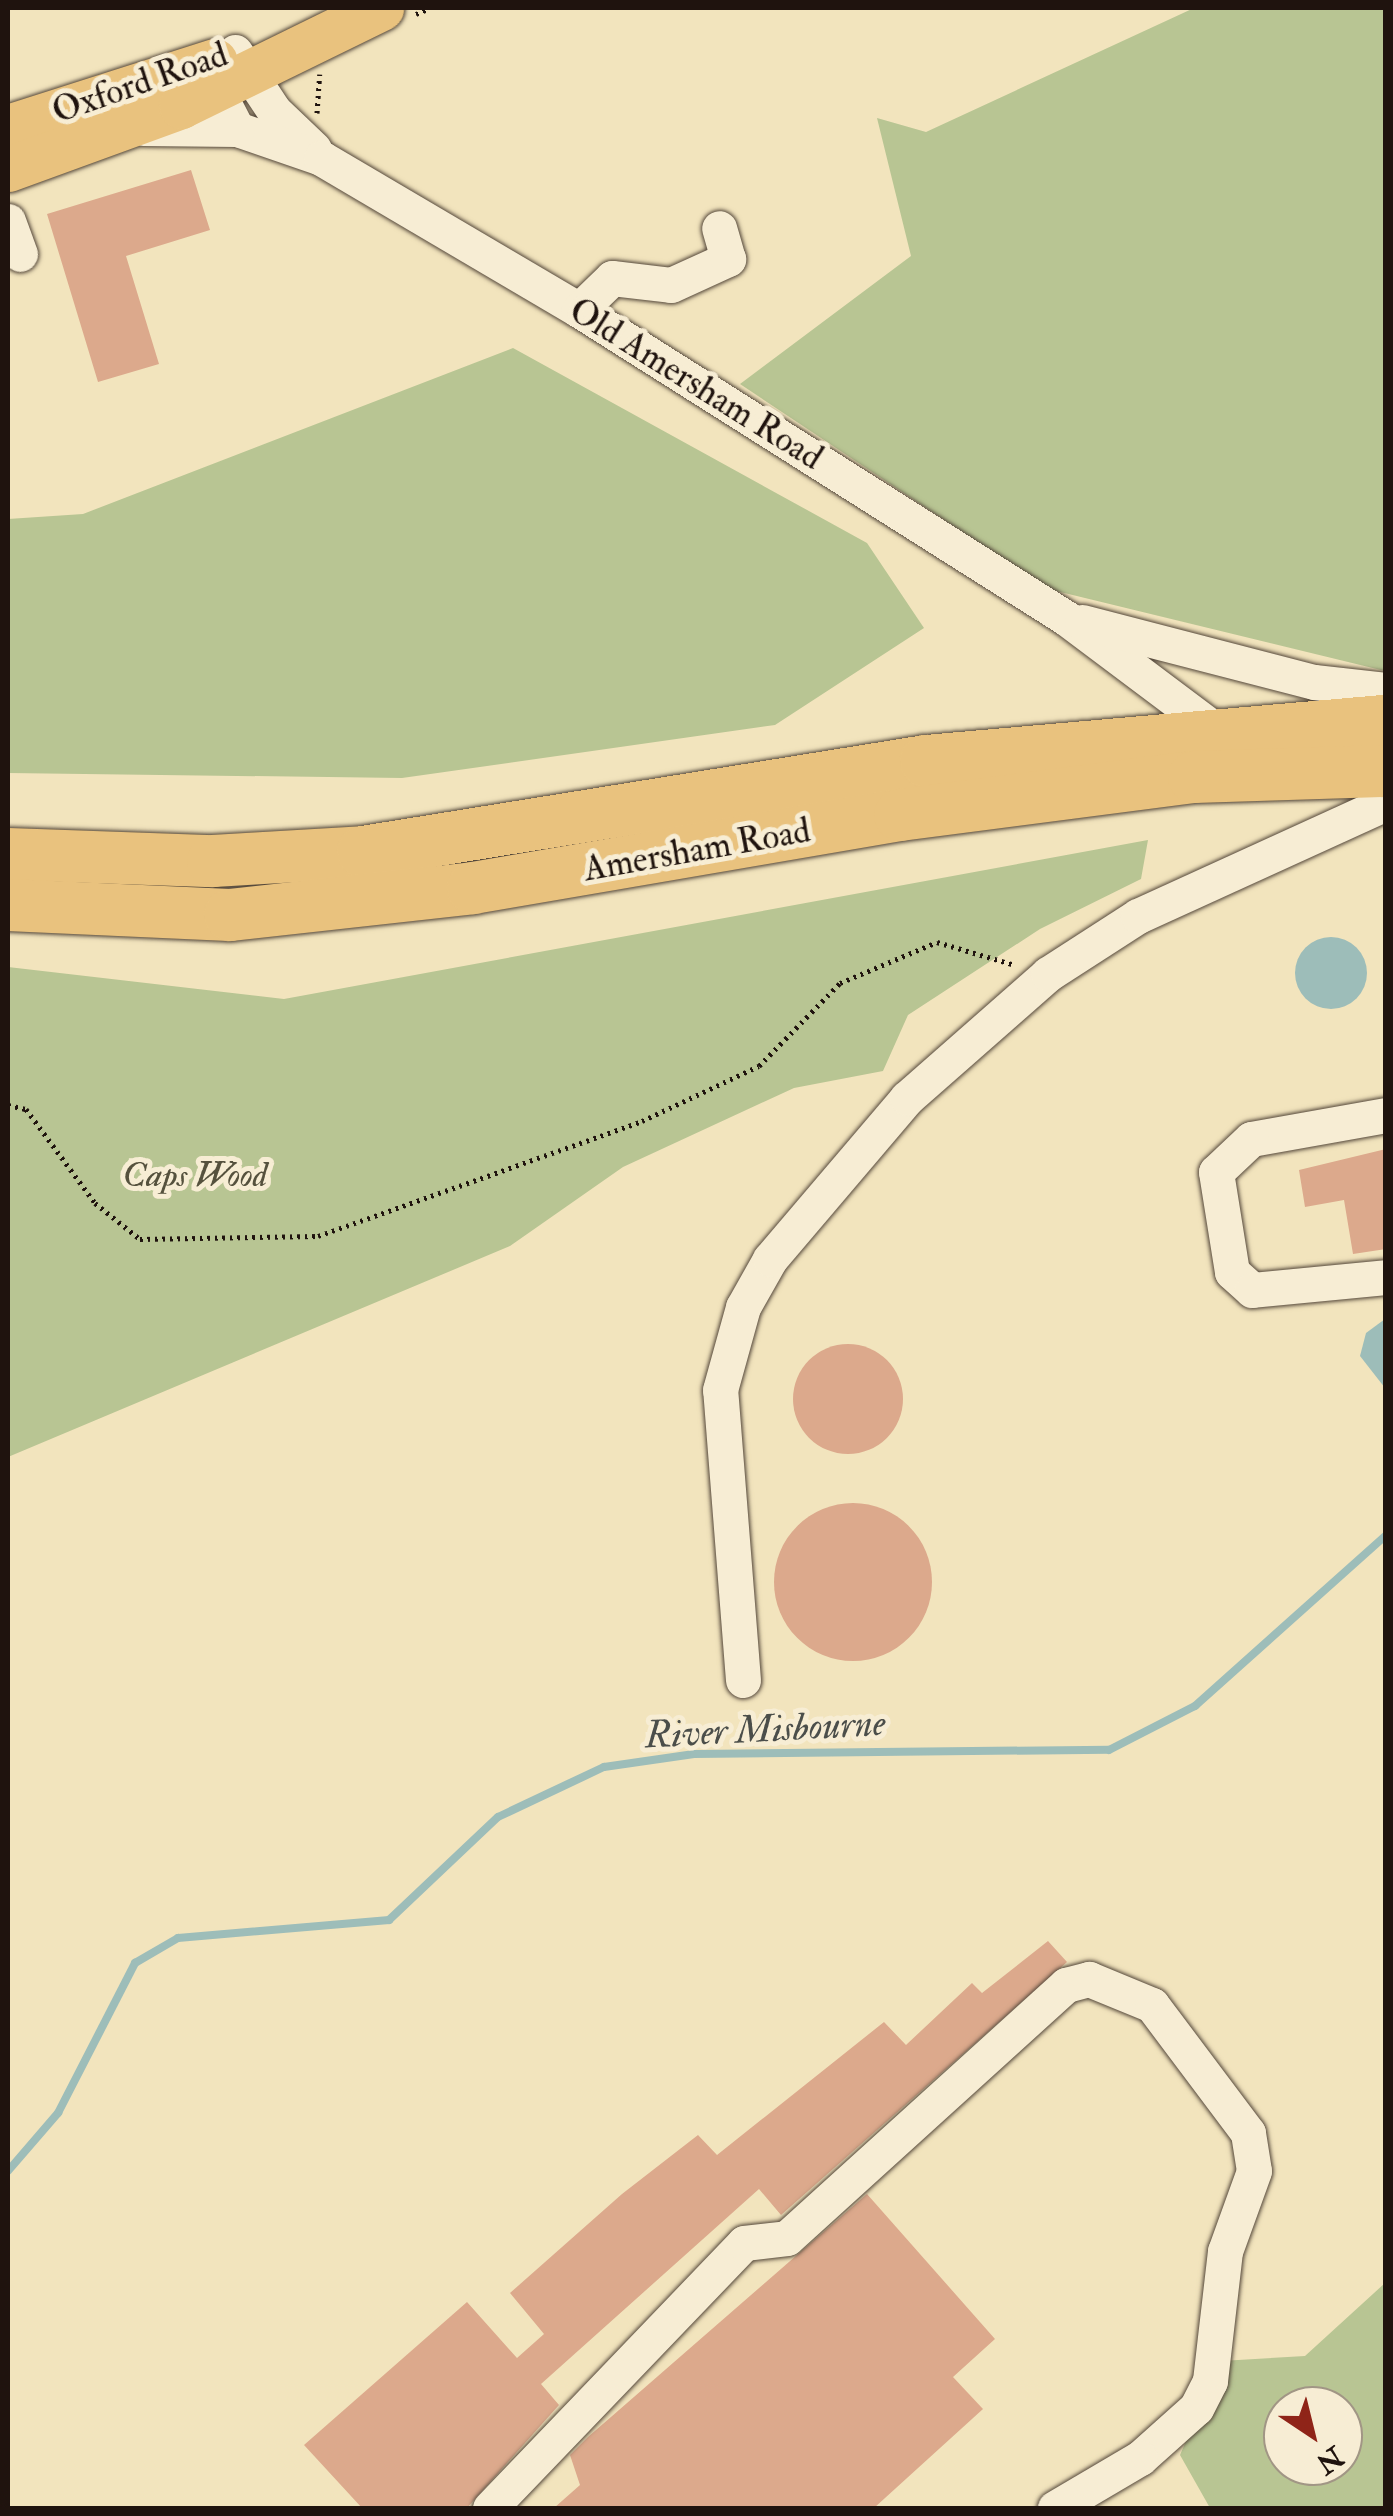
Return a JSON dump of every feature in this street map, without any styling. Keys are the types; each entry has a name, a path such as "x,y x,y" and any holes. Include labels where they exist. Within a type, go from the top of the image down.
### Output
{"highway":[{"path":"8,854 213,861 363,852 926,761 1214,729 1386,721"},
{"name":"Amersham Road","path":"8,906 230,915 473,888 900,815 1194,777 1374,782"}],"main road":[{"name":"Oxford Road","path":"8,127 226,70 325,8"},
{"path":"8,169 126,128 226,70 390,15"}],"street":[{"path":"226,70 237,129"},
{"name":"Old Amersham Road","path":"226,70 314,148 579,310 1066,618 1214,729 1271,757 1374,782"},
{"name":"Old Amersham Road","path":"126,128 237,129 314,148"},
{"path":"579,310 612,278 670,285 728,260 720,228"},
{"name":"Old Amersham Road","path":"1066,618 1314,682 1386,690"},
{"path":"742,1680 720,1390 743,1307 770,1259 907,1098 1048,974 1138,916 1374,782"},
{"path":"1386,1115 1250,1139 1216,1172 1232,1272 1252,1290 1386,1277"},
{"path":"490,2508 744,2243 787,2238 1066,1985 1089,1979 1152,2005 1248,2133 1254,2171 1225,2252 1210,2381 1196,2408 1140,2458 1055,2508"}],"path":[{"path":"390,15 430,8"},
{"path":"314,148 321,58"},
{"path":"8,1105 26,1109 95,1203 140,1238 318,1236 642,1122 759,1066 840,983 936,942 1048,974"}],"green space":[{"path":"1194,8 1385,8 1385,671 1048,589 740,384 911,256 877,118 926,132"},
{"path":"513,348 867,543 924,628 775,725 402,778 8,773 8,519 83,514"},
{"name":"Caps Wood","path":"1148,840 1141,879 1040,929 908,1015 883,1071 794,1088 623,1167 510,1246 8,1457 8,967 284,999"},
{"path":"1385,2283 1385,2508 1210,2508 1180,2455 1221,2361 1305,2356"}],"water":[{"path":"1331,937 1345,939 1357,947 1365,959 1365,987 1357,999 1345,1007 1331,1009 1317,1007 1305,999 1297,987 1295,973 1297,959 1305,947 1317,939"},
{"path":"1385,1319 1385,1388 1360,1356 1366,1333"}],"building":[{"path":"191,170 210,230 126,256 159,364 98,382 47,214"},
{"path":"1386,1149 1386,1249 1353,1254 1344,1200 1305,1207 1299,1170"},
{"path":"848,1344 869,1348 887,1360 899,1378 903,1399 899,1420 887,1438 869,1450 848,1454 827,1450 809,1438 797,1420 793,1399 797,1378 809,1360 827,1348"},
{"path":"853,1503 883,1509 909,1526 926,1552 932,1582 926,1612 909,1638 883,1655 853,1661 823,1655 797,1638 780,1612 774,1582 780,1552 797,1526 823,1509"},
{"path":"1048,1941 1067,1962 781,2215 759,2189 541,2384 559,2405 467,2508 362,2508 304,2445 467,2302 517,2358 544,2334 510,2293 622,2194 698,2135 717,2155 884,2022 906,2045 972,1983 982,1993"},
{"path":"867,2194 995,2339 953,2377 983,2409 874,2508 554,2508 580,2485 570,2455"}],"waterway":[{"name":"River Misbourne","path":"8,2171 58,2113 135,1963 178,1938 389,1920 498,1817 604,1767 694,1754 1109,1750 1195,1706 1386,1535"}]}
